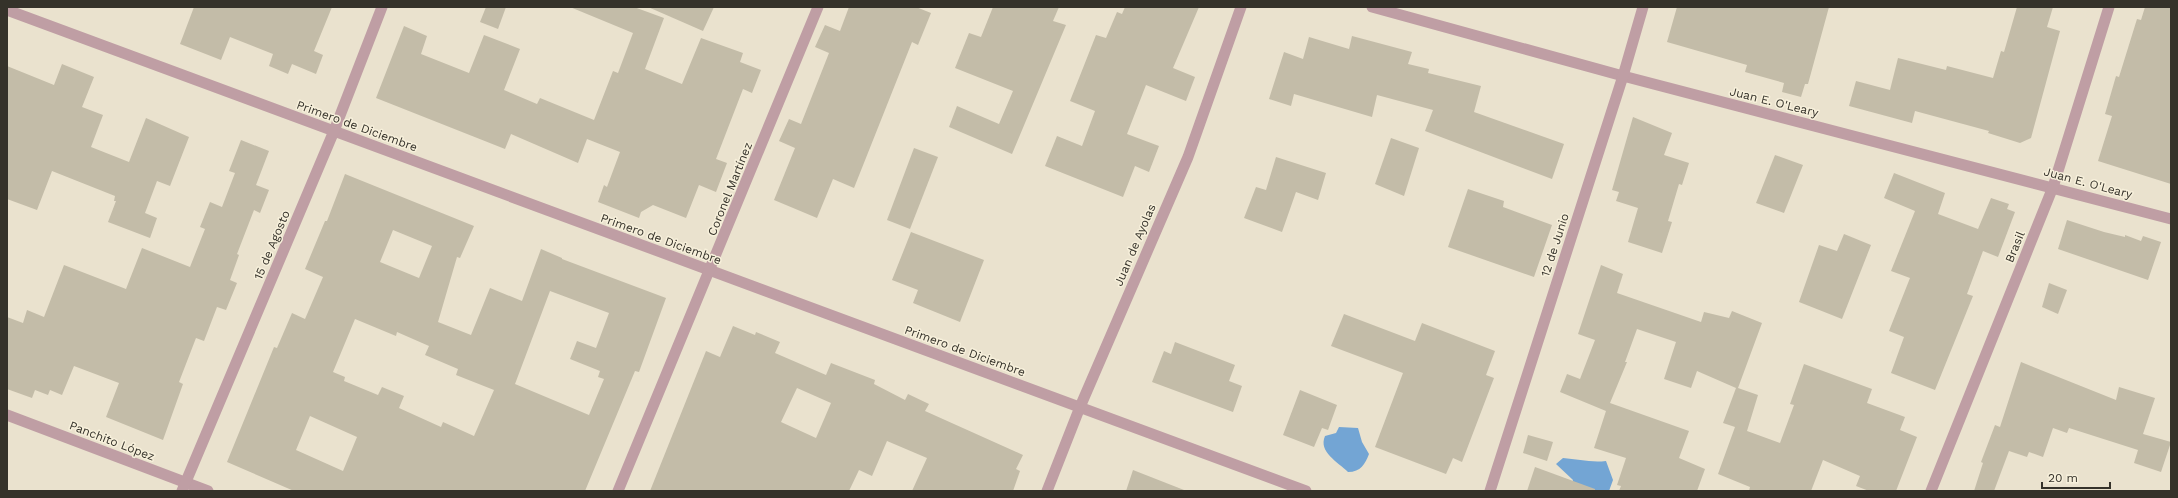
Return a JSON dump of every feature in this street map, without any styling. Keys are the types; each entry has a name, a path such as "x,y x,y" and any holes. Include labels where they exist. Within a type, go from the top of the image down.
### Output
{"street":[{"name":"15 de Agosto","path":"184,487 334,131 382,7"},
{"name":"Coronel Martínez","path":"618,491 818,7"},
{"name":"Juan de Ayolas","path":"1046,491 1080,407 1188,157 1241,7"},
{"name":"Juan E. O'Leary","path":"1372,7 1623,76 2171,219"},
{"name":"12 de Junio","path":"1490,491 1623,76 1643,7"},
{"name":"Brasil","path":"1931,491 2053,187 2109,7"},
{"name":"Primero de Diciembre","path":"7,10 1306,491"},
{"name":"Panchito López","path":"7,415 184,487 208,491"}],"water":[{"path":"1339,427 1358,428 1362,442 1369,454 1362,467 1356,471 1348,472 1330,456 1324,447 1325,436 1336,433"},
{"path":"1563,458 1606,461 1613,480 1609,491 1570,491 1573,480 1556,464"}],"building":[{"path":"194,7 332,7 314,51 323,55 316,74 292,64 288,74 269,66 273,54 230,37 221,60 180,44"},
{"path":"486,7 506,7 498,29 480,22"},
{"path":"570,7 634,7 664,18 645,69 682,84 701,38 743,53 740,62 761,70 752,93 743,89 716,159 727,163 716,192 699,185 686,218 653,205 641,212 639,218 598,202 604,185 607,187 620,152 587,139 578,163 511,134 505,149 376,98 404,26 427,36 421,54 469,73 484,35 520,49 504,90 537,104 540,98 594,120 613,71 618,73 633,33"},
{"path":"648,7 714,7 703,31"},
{"path":"849,7 916,7 931,13 918,45 912,42 854,188 833,179 817,218 774,200 795,148 779,141 789,119 801,124 829,53 815,47 825,25 840,31"},
{"path":"993,7 1059,7 1053,21 1066,25 1012,154 949,127 957,106 999,124 1013,91 955,68 969,33 981,37"},
{"path":"1125,7 1199,7 1173,68 1195,77 1186,101 1146,85 1127,134 1159,146 1149,172 1135,166 1123,197 1045,166 1057,136 1082,146 1095,111 1070,101 1096,35 1106,38 1117,12 1122,14"},
{"path":"1677,7 1829,7 1808,84 1805,84 1801,97 1782,92 1784,83 1745,72 1747,65 1667,42"},
{"path":"2017,7 2053,7 2047,27 2060,31 2031,138 2020,143 1988,133 1989,131 1915,111 1912,123 1849,106 1856,81 1890,90 1898,58 1946,70 1947,66 1993,78 2001,51 2004,52"},
{"path":"2145,7 2171,7 2171,184 2098,161 2112,116 2105,114 2116,76 2119,77 2137,19 2141,20"},
{"path":"1352,36 1412,52 1408,64 1429,69 1428,73 1481,86 1474,112 1564,144 1552,179 1425,131 1433,110 1377,95 1372,117 1294,94 1291,106 1269,99 1284,52 1303,59 1309,37 1349,49"},
{"path":"62,64 94,77 82,107 103,115 91,147 129,162 146,118 189,137 170,186 157,181 145,213 157,218 150,238 108,222 116,201 114,201 115,196 52,171 37,210 7,199 7,66 54,85"},
{"path":"1633,117 1672,133 1664,155 1689,163 1682,185 1679,184 1668,221 1672,222 1662,253 1628,242 1638,208 1616,201 1619,192 1612,190"},
{"path":"1391,138 1419,148 1404,196 1375,184"},
{"path":"241,140 269,151 256,185 269,190 260,213 254,210 237,254 239,255 230,280 237,283 226,310 217,307 204,341 196,338 179,382 183,384 163,440 106,417 119,383 74,366 62,395 50,390 48,395 35,390 32,398 7,389 7,317 23,323 27,310 44,317 64,265 126,289 142,248 190,267 205,229 200,227 210,202 222,207 235,173 229,171"},
{"path":"914,148 938,157 910,229 887,220"},
{"path":"1775,155 1803,165 1784,213 1756,203"},
{"path":"1276,157 1326,173 1318,200 1296,192 1282,232 1244,218 1256,187 1266,190"},
{"path":"1894,173 1945,193 1938,214 1978,229 1991,198 2009,204 2007,209 2015,212 1998,257 1983,251 1967,294 1973,296 1935,390 1891,373 1904,337 1889,331 1910,278 1891,271 1915,211 1884,198"},
{"path":"345,174 474,226 460,258 457,257 438,322 471,335 490,288 522,301 541,249 562,259 666,298 639,372 635,371 585,491 294,491 227,462 274,347 277,348 292,313 305,319 323,277 305,269 325,221 327,221","holes":["393,230 432,246 419,278 380,262","550,291 609,313 596,348 577,341 570,359 600,371 598,377 604,379 589,415 515,384","355,319 396,336 397,332 429,346 425,355 458,369 456,375 494,390 474,436 443,422 441,427 399,408 404,396 382,387 378,395 344,381 345,377 333,372","310,416 357,437 343,471 296,450"]},
{"path":"1468,189 1504,201 1503,207 1552,225 1534,277 1448,247"},
{"path":"2067,220 2104,232 2125,237 2125,235 2141,241 2143,236 2161,242 2148,280 2058,249"},
{"path":"911,232 984,260 960,322 913,303 918,290 892,280"},
{"path":"1844,234 1871,245 1842,319 1799,302 1819,245 1837,251"},
{"path":"1601,265 1623,274 1617,293 1701,322 1704,312 1729,318 1732,311 1762,323 1738,388 1758,395 1747,431 1780,443 1794,405 1790,404 1804,364 1872,389 1867,403 1905,417 1900,430 1917,437 1896,491 1869,491 1856,486 1860,476 1823,460 1811,491 1749,491 1750,487 1718,474 1735,427 1723,423 1736,388 1697,371 1691,388 1664,379 1676,342 1637,329 1625,362 1627,362 1610,403 1689,431 1679,458 1705,469 1697,491 1619,491 1621,486 1617,485 1626,458 1594,448 1606,411 1560,392 1567,374 1580,379 1595,340 1578,334"},
{"path":"2049,283 2067,290 2058,314 2042,307"},
{"path":"1344,314 1415,341 1422,323 1495,351 1486,375 1494,378 1462,462 1453,458 1446,474 1375,447 1403,373 1331,346"},
{"path":"733,326 755,335 756,332 780,342 775,353 826,375 831,363 875,380 874,384 905,400 908,394 929,404 925,411 1023,455 1016,469 1020,471 1013,491 912,491 927,458 887,441 872,476 859,470 849,491 650,491 706,351 720,357","holes":["797,388 831,403 816,438 781,422"]},
{"path":"1175,342 1235,365 1229,381 1242,386 1233,412 1152,382 1164,351 1171,354"},
{"path":"2021,362 2116,400 2119,387 2155,398 2143,434 2171,442 2161,472 2134,463 2138,450 2069,428 2067,433 2053,428 2043,457 2029,452 2027,457 2009,451 1994,491 1974,491 1983,463 1981,462 1995,425 2000,427"},
{"path":"1300,390 1337,405 1328,430 1322,428 1314,447 1283,435"},
{"path":"1528,435 1553,442 1547,461 1523,453"},
{"path":"1535,467 1595,489 1595,491 1527,491"},
{"path":"1133,470 1184,490 1184,491 1126,491"}]}
